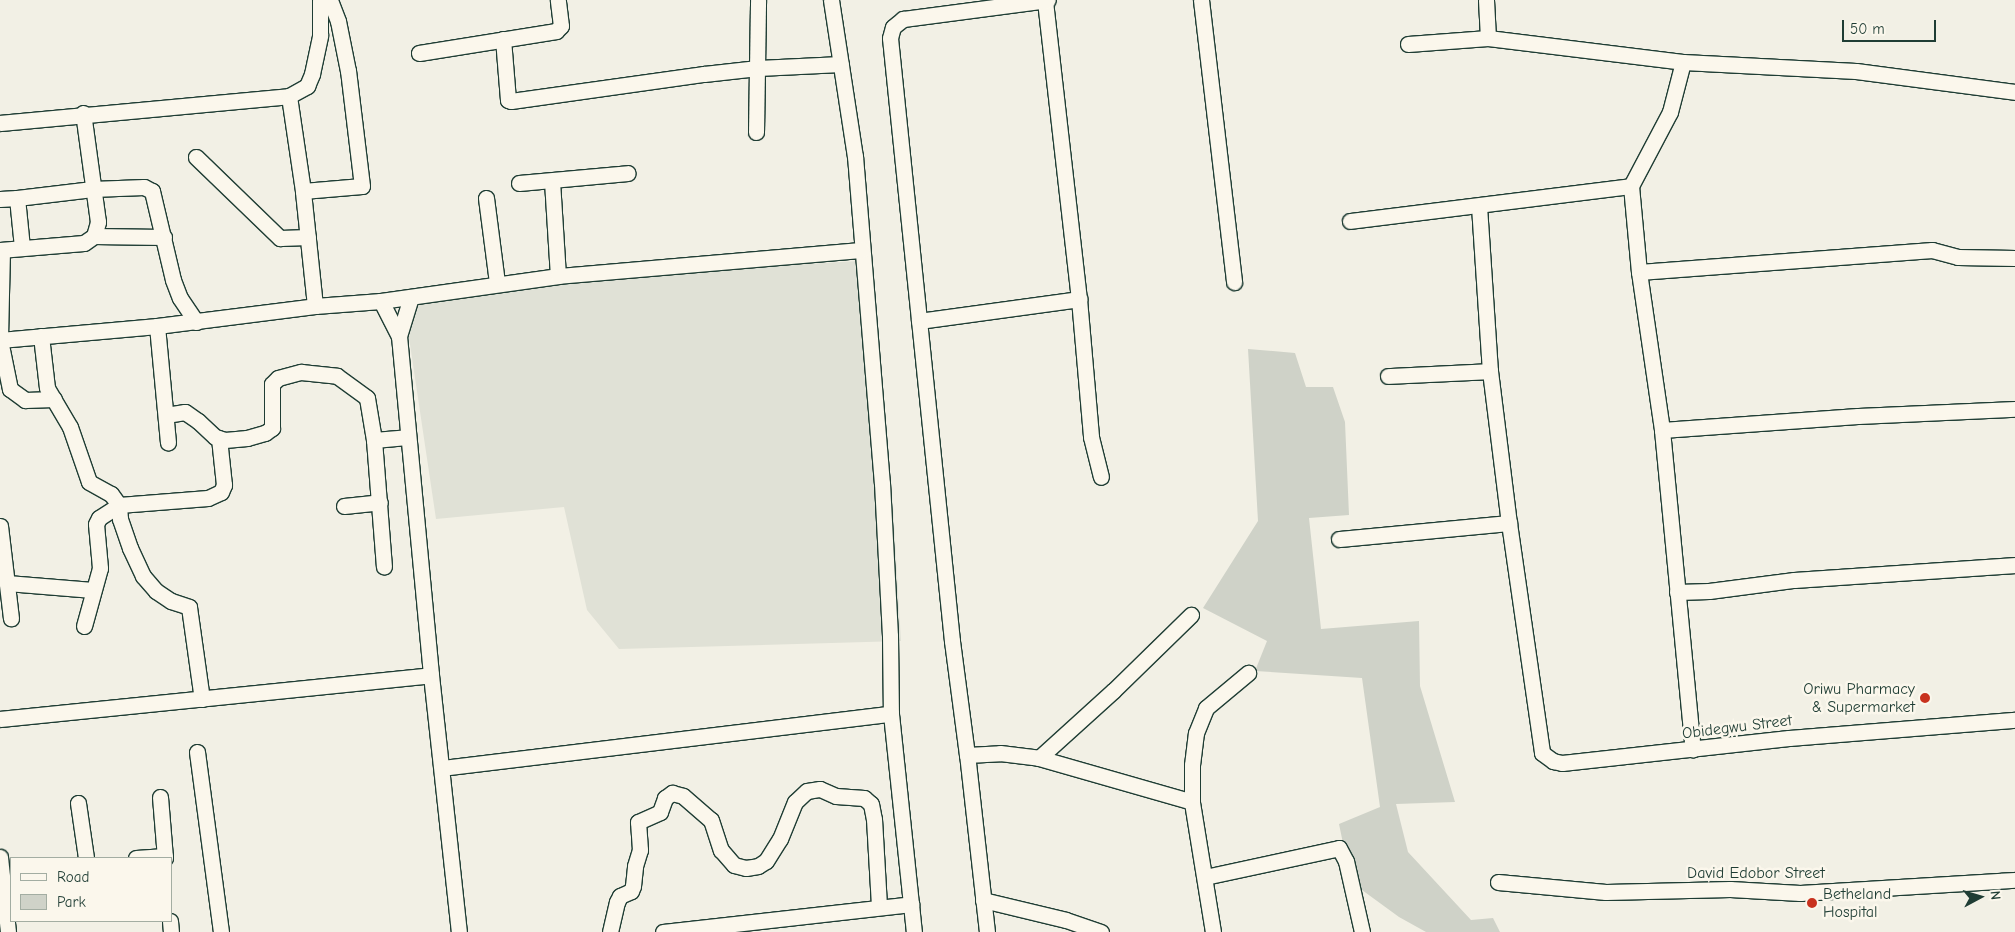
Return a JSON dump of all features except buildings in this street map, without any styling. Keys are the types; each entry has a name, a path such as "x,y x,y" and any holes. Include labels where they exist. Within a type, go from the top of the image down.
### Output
{"street":[{"path":"0,123 83,113 288,96 307,86 312,74 320,36 320,0"},
{"path":"303,191 362,186 348,71 338,20 330,0"},
{"path":"418,53 556,31 561,26 558,0"},
{"path":"756,132 758,0"},
{"path":"832,0 855,156 882,483 890,636 891,714 914,932"},
{"path":"987,932 952,641 899,116 891,56 892,27 903,19 1046,0 1091,437 1101,477"},
{"path":"1201,0 1234,282"},
{"path":"1486,0 1488,38"},
{"path":"1408,44 1488,38 1683,62 1856,72 2015,92"},
{"path":"504,39 508,100 511,102 758,68 840,64"},
{"path":"1683,62 1670,112 1631,186 1639,272 1662,430 1693,750"},
{"path":"288,96 303,191 315,306"},
{"path":"83,113 98,222 94,236"},
{"path":"196,157 280,238 308,237"},
{"path":"519,183 628,173"},
{"path":"552,181 558,276"},
{"path":"1350,221 1631,186"},
{"path":"0,199 92,189 144,187 152,191 173,280 180,298 196,322"},
{"path":"17,198 22,247"},
{"path":"486,198 497,283"},
{"path":"1339,539 1509,523 1490,371 1478,206"},
{"path":"54,399 25,400 10,389 0,340 1,250 84,243 94,236 164,237"},
{"path":"0,340 157,326 315,306 381,301 497,283 558,276 862,250"},
{"path":"1639,272 1932,250 1958,257 2015,258"},
{"path":"411,297 399,336 407,437 459,932"},
{"path":"919,321 1078,299"},
{"path":"381,301 399,336"},
{"path":"157,326 168,442"},
{"path":"41,336 47,388 70,427 89,482 111,494 119,506 120,519 130,548 144,576 156,591 171,601 189,607 202,699"},
{"path":"1388,376 1490,371"},
{"path":"166,415 185,412 219,438 247,438 265,433 272,428 272,384 278,378 301,372 337,376 367,398 374,440 384,567"},
{"path":"1662,430 1858,416 2015,409"},
{"path":"374,440 407,437"},
{"path":"84,626 100,568 96,524 99,518 119,506 208,498 221,492 224,485 219,438"},
{"path":"344,506 380,502"},
{"name":"Obidegwu Street","path":"1509,523 1538,736 1542,753 1553,761 1562,763 1789,738 2015,720"},
{"path":"0,530 11,618"},
{"path":"1678,592 1709,591 1814,578 2015,565"},
{"path":"7,583 93,590"},
{"path":"1038,758 1114,691 1191,615"},
{"path":"1213,932 1192,802 1192,764 1196,733 1206,708 1248,673"},
{"path":"0,719 431,675"},
{"path":"442,768 891,714"},
{"path":"197,752 221,932"},
{"path":"967,755 1000,753 1038,758 1192,802"},
{"path":"610,932 614,911 620,896 630,891 633,886 635,866 640,850 638,822 660,812 665,798 672,793 683,796 711,820 721,850 734,865 746,868 758,866 766,861 780,839 795,802 807,791 820,788 836,796 864,798 871,804 874,819 879,908"},
{"path":"160,797 165,857"},
{"path":"78,803 86,857"},
{"path":"1205,877 1338,848 1346,861 1362,932"},
{"path":"4,866 8,932"},
{"name":"David Edobor Street","path":"1498,882 1606,892 1730,889 1800,893 2015,880"},
{"path":"984,900 1066,920 1101,932"},
{"path":"664,932 911,904"}],"shaded area":[{"path":"859,261 870,279 893,506 901,641 619,649 587,610 564,507 436,519 408,331 417,306 442,296 652,273"}],"green space":[{"path":"1248,349 1295,353 1306,387 1333,387 1345,422 1349,515 1309,518 1321,629 1419,621 1420,686 1455,802 1396,804 1408,852 1471,920 1493,918 1500,932 1426,932 1399,917 1351,882 1339,824 1380,807 1362,678 1255,671 1267,641 1203,608 1258,521"}],"place":[{"name":"Oriwu Pharmacy & Supermarket","path":"1925,698"},
{"name":"Betheland Hospital","path":"1812,903"}]}
